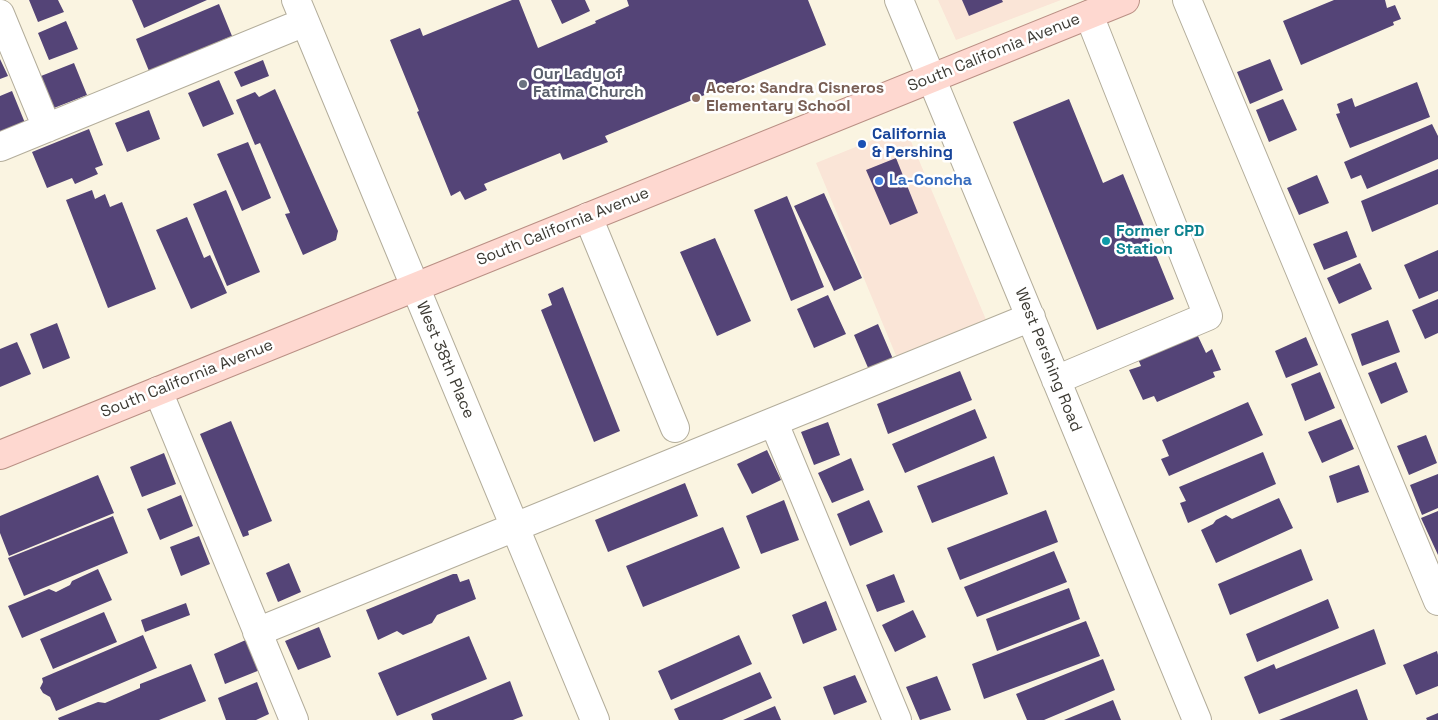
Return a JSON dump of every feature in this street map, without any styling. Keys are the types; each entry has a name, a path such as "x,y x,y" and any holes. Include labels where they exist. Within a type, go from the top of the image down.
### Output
{"main road":[{"name":"South California Avenue","path":"0,455 1125,0"}],"street":[{"name":"West Pershing Road","path":"899,0 1197,720"},
{"path":"1187,0 1438,601"},
{"path":"0,147 47,128 301,11"},
{"name":"West 38th Place","path":"301,11 595,720"},
{"path":"0,14 47,128"},
{"path":"1056,380 1208,316 1089,15"},
{"path":"588,217 675,428"},
{"path":"257,632 1031,318"},
{"path":"158,391 294,720"},
{"path":"774,423 897,720"}],"shaded area":[{"path":"938,0 1061,0 956,40"},
{"path":"905,127 992,334 902,370 816,163"}],"building":[{"path":"29,0 58,0 64,12 38,22"},
{"path":"132,0 207,0 144,28"},
{"name":"Our Lady of Fatima Church","path":"512,0 519,0 538,48 596,23 595,21 629,6 627,0 808,0 826,45 605,136 608,142 563,160 560,153 484,184 487,190 465,200 460,191 451,196 390,40 420,28 423,36"},
{"path":"551,0 585,0 590,11 562,24"},
{"path":"962,0 1002,0 1003,2 969,16"},
{"path":"1334,0 1385,0 1387,8 1395,5 1401,19 1393,22 1394,25 1301,65 1283,21"},
{"path":"219,4 232,36 149,71 136,39"},
{"path":"66,21 78,49 49,60 38,33"},
{"path":"0,59 8,76 0,79"},
{"path":"1270,59 1283,90 1250,104 1237,72"},
{"path":"263,60 269,76 241,87 234,72"},
{"path":"74,63 87,95 54,108 41,76"},
{"path":"219,80 234,114 203,127 188,93"},
{"path":"1417,82 1430,117 1350,148 1336,114 1340,113 1337,104 1352,98 1355,107"},
{"path":"275,89 338,231 336,240 303,255 285,214 290,213 260,143 255,145 236,100 255,92 259,97"},
{"path":"12,91 25,123 0,133 0,96"},
{"name":"Former CPD Station","path":"1069,99 1103,183 1123,174 1174,299 1097,330 1013,122"},
{"path":"1283,99 1297,130 1269,142 1256,110"},
{"path":"149,110 160,139 127,152 115,123"},
{"path":"1432,124 1438,136 1438,159 1367,189 1361,175 1351,179 1344,162"},
{"path":"89,129 103,165 95,168 98,174 75,184 72,178 47,188 32,152"},
{"path":"248,142 271,198 242,211 217,154"},
{"path":"896,158 918,213 890,225 866,170"},
{"path":"1438,169 1438,204 1372,232 1361,201"},
{"path":"1317,175 1329,203 1299,215 1287,188"},
{"path":"92,190 95,199 105,194 110,207 122,202 156,289 108,308 66,200"},
{"path":"226,190 260,272 227,286 193,204"},
{"path":"824,193 862,278 834,291 794,206"},
{"path":"787,196 824,287 791,301 754,210"},
{"path":"187,217 204,258 210,255 227,293 191,309 156,230"},
{"path":"1347,231 1357,257 1324,270 1313,244"},
{"path":"715,238 751,321 717,336 680,252"},
{"path":"1438,250 1438,291 1419,299 1404,265"},
{"path":"1360,263 1372,289 1339,304 1327,278"},
{"path":"563,287 620,431 594,442 541,310 552,305 548,294"},
{"path":"828,295 846,334 814,348 797,309"},
{"path":"1438,299 1438,333 1425,339 1412,310"},
{"path":"1388,320 1400,352 1362,366 1351,334"},
{"path":"57,323 70,358 43,369 30,334"},
{"path":"878,324 893,359 869,370 854,335"},
{"path":"1197,334 1206,353 1212,349 1221,370 1213,372 1215,377 1157,402 1154,396 1143,400 1129,370 1141,366 1138,359"},
{"path":"1306,337 1318,365 1286,378 1275,351"},
{"path":"17,342 31,374 0,387 0,349"},
{"path":"1396,362 1408,392 1381,404 1368,373"},
{"path":"960,371 972,400 888,434 877,404"},
{"path":"1320,372 1335,408 1305,421 1291,384"},
{"path":"1248,402 1263,435 1169,476 1161,459 1169,456 1162,440"},
{"path":"975,409 987,438 905,473 892,444"},
{"path":"1341,419 1354,449 1322,463 1308,432"},
{"path":"231,421 272,521 248,531 249,535 243,537 200,434"},
{"path":"828,422 840,455 814,465 801,432"},
{"path":"1426,435 1437,463 1409,475 1397,446"},
{"path":"767,450 781,480 752,494 737,464"},
{"path":"1263,452 1276,484 1188,523 1180,503 1186,501 1179,487"},
{"path":"164,453 176,484 142,497 130,467"},
{"path":"994,456 1008,494 932,523 917,486"},
{"path":"851,458 864,490 832,503 818,473"},
{"path":"1359,465 1369,492 1337,503 1329,476"},
{"path":"1438,474 1438,508 1422,515 1410,485"},
{"path":"98,475 114,513 9,556 0,533 0,516"},
{"path":"685,483 698,516 608,552 595,520"},
{"path":"181,495 193,526 160,540 147,509"},
{"path":"1279,498 1293,528 1216,563 1201,530 1226,515 1232,519"},
{"path":"784,500 799,540 761,554 746,516"},
{"path":"869,500 883,532 850,546 837,514"},
{"path":"1046,510 1058,542 960,580 947,548"},
{"path":"1438,511 1438,555 1421,518"},
{"path":"113,516 128,553 24,596 8,558"},
{"path":"723,527 740,568 643,607 626,566"},
{"path":"199,536 210,564 181,576 170,547"},
{"path":"1301,549 1313,580 1230,615 1218,584"},
{"path":"1054,551 1067,582 977,617 964,587"},
{"path":"289,563 301,592 278,602 266,573"},
{"path":"98,569 112,600 22,638 8,606 49,589 56,592 70,585 72,581"},
{"path":"457,574 460,582 469,579 476,599 437,615 432,623 403,635 397,631 378,640 366,610"},
{"path":"894,574 905,602 877,612 866,585"},
{"path":"1069,588 1080,619 997,651 986,619"},
{"path":"1328,599 1339,628 1257,662 1246,634"},
{"path":"826,601 837,630 803,644 792,615"},
{"path":"186,603 190,615 145,632 141,620"},
{"path":"913,610 926,637 895,652 882,625"},
{"path":"104,612 117,642 53,669 40,639"},
{"path":"1086,621 1100,656 984,699 972,664"},
{"path":"319,627 331,657 298,670 285,641"},
{"path":"1374,629 1386,664 1259,714 1244,677 1274,664 1276,669"},
{"path":"143,635 157,668 56,711 50,697 43,693 40,688 43,682 42,678"},
{"path":"739,635 752,664 671,700 658,671"},
{"path":"469,636 487,679 397,716 378,673"},
{"path":"248,639 260,670 225,684 214,654"},
{"path":"1437,651 1438,686 1416,695 1403,665"},
{"path":"1103,659 1115,690 1044,720 1027,720 1016,694"},
{"path":"191,664 206,701 159,720 59,720 58,718 98,702 105,703 140,688 140,684"},
{"path":"760,672 772,698 722,720 679,720 674,709"},
{"path":"855,675 867,702 834,715 823,687"},
{"path":"937,676 951,710 920,720 906,687"},
{"path":"510,681 523,716 513,720 433,720 431,714"},
{"path":"257,682 269,714 256,720 226,720 218,698"},
{"path":"1357,689 1368,720 1279,720"},
{"path":"1113,700 1121,720 1064,720"},
{"path":"775,706 781,720 743,720"},
{"path":"1438,713 1438,720 1427,720 1426,718"}],"place":[{"name":"Our Lady of Fatima Church","path":"523,84"},
{"name":"Acero: Sandra Cisneros Elementary School","path":"696,98"},
{"name":"California & Pershing","path":"862,144"},
{"name":"La-Concha","path":"879,181"},
{"name":"Former CPD Station","path":"1106,241"}]}
